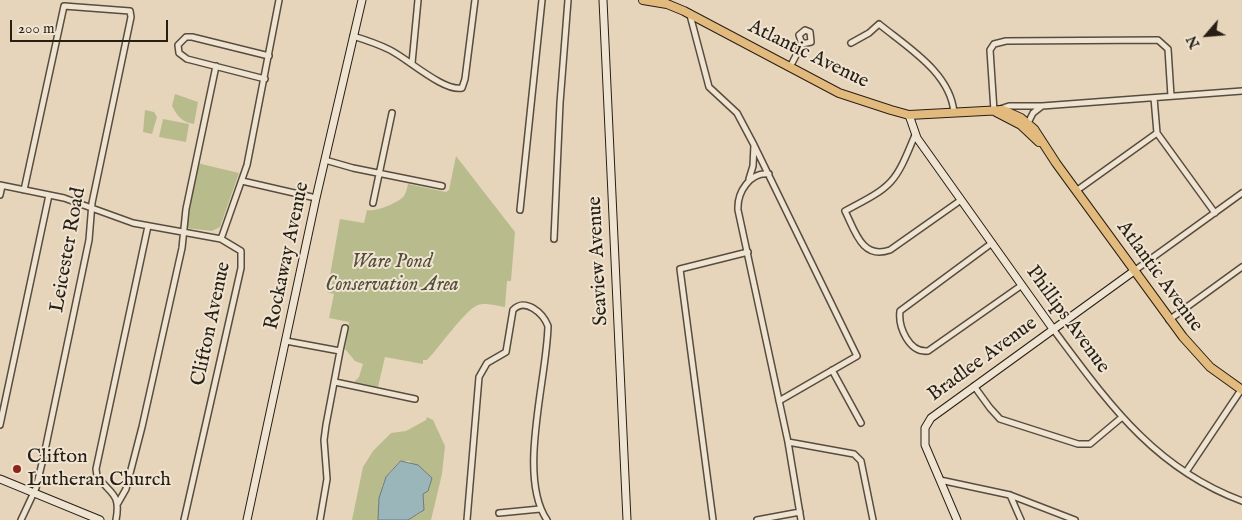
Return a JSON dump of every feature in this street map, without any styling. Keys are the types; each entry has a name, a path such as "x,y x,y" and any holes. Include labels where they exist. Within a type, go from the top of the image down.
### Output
{"main road":[{"name":"Atlantic Avenue","path":"643,0 672,6 839,93 909,115 994,111 1012,113 1028,123 1169,320 1203,360 1241,390"},
{"name":"Atlantic Avenue","path":"994,111 1021,124 1044,146"}],"street":[{"name":"Clifton Avenue","path":"184,520 240,268 241,251 221,239 242,181 254,137 279,0"},
{"name":"Rockaway Avenue","path":"246,520 316,198 362,0"},
{"path":"412,63 418,0"},
{"path":"353,36 391,50 440,84 455,90 462,88 465,79 475,0"},
{"path":"520,210 542,0"},
{"path":"554,239 560,103 568,0"},
{"name":"Seaview Avenue","path":"603,0 627,520"},
{"name":"Leicester Road","path":"21,520 34,493 89,240 92,209 131,13 107,8 65,6 24,190"},
{"path":"690,15 709,87 737,113 858,356 779,401"},
{"path":"851,43 869,33 879,24 940,77 950,93 954,112"},
{"path":"265,79 181,56 178,49 180,41 186,37 269,56"},
{"path":"1171,96 1168,49 1158,40 998,42 990,50 994,111 1009,106 1042,106 1242,91"},
{"path":"790,67 802,44"},
{"path":"118,503 126,488 142,428 216,66"},
{"path":"1154,98 1157,133 1215,213"},
{"path":"1028,123 1033,113 1042,106"},
{"path":"373,203 392,113"},
{"name":"Phillips Avenue","path":"909,115 915,135 1098,390 1121,418 1171,462 1186,472 1242,501"},
{"path":"1076,191 1157,133"},
{"path":"915,135 899,173 893,181 870,198 845,211 862,244 869,251 877,253 890,250 961,200"},
{"path":"754,145 754,158 749,179 738,204 788,442 801,520"},
{"path":"325,160 442,186"},
{"path":"749,179 755,175 769,174"},
{"path":"242,181 316,198"},
{"path":"0,195 1,186 49,194 148,226 221,239"},
{"name":"Bradlee Avenue","path":"956,520 925,445 925,428 931,418 1242,193"},
{"path":"0,425 49,194"},
{"path":"116,520 117,497 96,476 96,469 148,226"},
{"path":"992,243 900,311 900,326 911,344 922,352 932,348 1022,285"},
{"path":"713,520 680,269 748,252"},
{"path":"1169,320 1242,267"},
{"path":"467,520 479,376 487,363 507,350 512,310 516,306 531,307 541,314 548,326 534,458 534,482 540,509 547,520"},
{"path":"320,520 327,479 325,434 345,328"},
{"path":"286,341 340,351"},
{"path":"832,370 861,423"},
{"path":"335,382 416,399"},
{"path":"974,386 1000,419 1078,444 1090,444 1121,418"},
{"path":"1186,472 1241,390"},
{"path":"788,442 858,456 861,461 873,520"},
{"path":"0,478 84,517 100,520"},
{"path":"940,480 1010,495 1076,520"},
{"path":"1010,495 1021,520"},
{"path":"499,513 540,509"},
{"path":"757,520 800,512"}],"green space":[{"path":"175,94 198,102 194,124 183,120 174,110 172,106"},
{"path":"145,110 154,112 157,117 152,134 143,132"},
{"path":"163,119 189,124 186,142 159,137"},
{"name":"Ware Pond Conservation Area","path":"456,156 515,232 511,281 507,281 505,307 484,304 473,308 459,321 427,360 423,360 423,364 385,357 378,387 354,382 359,377 363,364 355,361 345,349 349,322 329,318 334,294 327,292 340,219 364,223 367,210 381,208 397,201 404,196 408,184 446,192 449,190"},
{"path":"197,163 239,173 220,227 212,231 186,228"},
{"path":"427,417 433,420 445,446 442,474 431,520 408,520 422,512 424,504 423,494 428,491 432,478 409,461 401,461 393,468 384,482 378,520 352,520 363,467 373,451 391,433 406,431 426,420"}],"water":[{"path":"401,461 418,465 432,478 428,491 423,494 424,510 408,520 378,520 379,498 386,477"}],"place":[{"name":"Clifton Lutheran Church","path":"17,469"}]}
